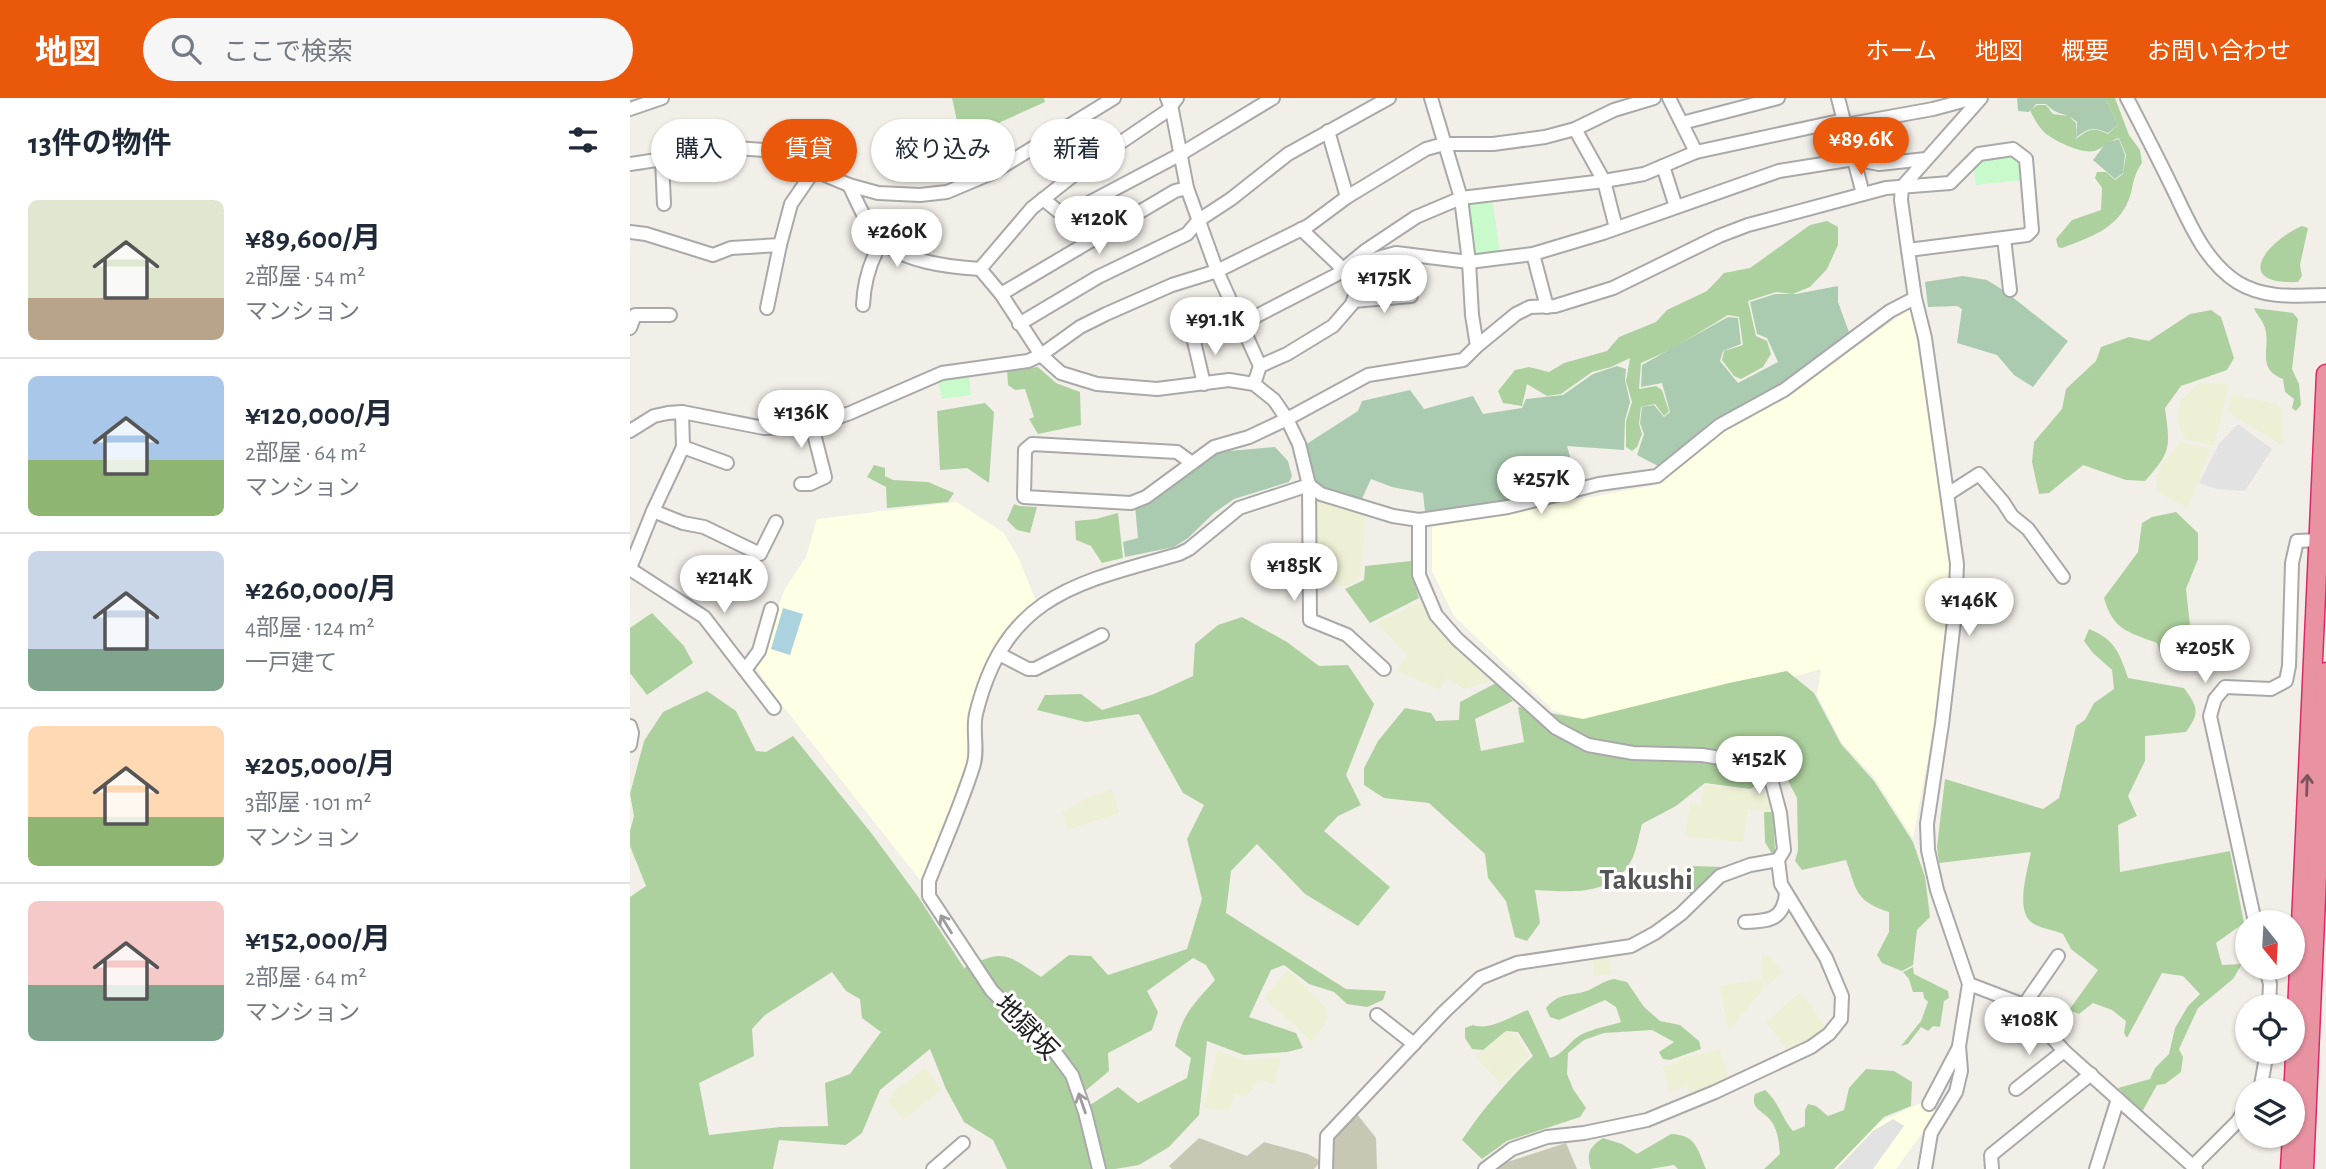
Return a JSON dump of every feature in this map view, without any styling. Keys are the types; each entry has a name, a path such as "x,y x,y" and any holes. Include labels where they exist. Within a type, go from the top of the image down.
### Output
{"highway":[{"path":"2294,1078 2326,374"},
{"path":"2304,1169 2320,952 2326,672"},
{"path":"2290,1169 2291,1148"}],"street":[{"path":"630,109 662,98"},
{"path":"843,182 878,193 919,195 947,192 992,173 1114,98"},
{"path":"1043,198 1064,216 1179,155 1273,98"},
{"path":"1019,324 1098,276 1187,234 1199,220 1231,199 1288,154 1390,98"},
{"path":"1431,98 1461,198 1477,346"},
{"path":"630,431 654,416 668,412 682,412 764,428 812,426 850,413 942,373 1028,362 1080,327 1106,314 1172,285 1217,271 1301,229 1347,197 1426,149 1444,144 1493,144 1545,137 1575,129 1614,110 1654,98"},
{"path":"1670,98 1696,152"},
{"path":"1682,124 1778,98"},
{"path":"1838,98 1863,194"},
{"path":"1241,324 1306,292 1416,217 1461,198 1644,174 1696,152 1844,123 1933,109 1974,98"},
{"path":"1925,1169 1931,1133 1956,1092 1961,1071 1959,1046 1969,984 1937,890 1928,837 1927,824 1955,613 1957,564 1925,338 1915,298 1901,200 1902,187 1981,98"},
{"path":"2127,98 2196,234 2214,262 2231,278 2265,293 2291,296 2326,295"},
{"path":"1171,100 1187,188 1217,271 1260,366 1254,384"},
{"path":"980,269 1003,239 1043,198 1167,111 1171,100"},
{"path":"1575,129 1604,181 1616,228"},
{"path":"1328,131 1347,197"},
{"path":"1192,463 1177,452 1032,444 1025,450 1024,497 1130,503 1146,497 1214,447 1249,437 1287,419 1368,374 1463,360 1516,314 1530,307 1547,307 1578,300 1613,288 1719,236 1748,225 1886,188 1950,183 1979,154 2014,149 2026,159 2032,230 2027,235 1908,250"},
{"path":"1260,366 1287,354 1333,326 1353,301 1374,259 1396,253 1469,262 1533,254 1779,171 1854,159 1879,164 1926,159"},
{"path":"630,164 651,161"},
{"path":"1663,166 1676,207"},
{"path":"663,182 664,204"},
{"path":"767,307 791,204 806,182"},
{"path":"849,185 862,213 889,247 946,266 980,269 1041,355 1061,373 1097,384 1157,389 1229,380 1254,384 1274,400 1299,444 1309,485 1310,620 1347,635 1384,669"},
{"path":"1000,294 1175,191 1187,188"},
{"path":"1301,229 1343,269"},
{"path":"630,232 646,234 713,255 731,248 780,245"},
{"path":"2004,238 2010,290"},
{"path":"863,305 872,258 882,241"},
{"path":"1533,254 1547,307"},
{"path":"1353,301 1410,296"},
{"path":"1309,485 1321,494 1393,516 1419,520 1508,508 1599,484 1657,476 1720,425 1784,390 1889,312 1915,298"},
{"path":"630,328 635,316 670,315"},
{"path":"1193,337 1204,384"},
{"path":"682,412 683,447 630,568 704,617 774,708"},
{"path":"801,484 810,484 825,477 812,426"},
{"path":"683,447 727,463"},
{"path":"1948,494 1979,474 2012,516 2028,528 2063,578"},
{"path":"1102,635 1035,669 1028,670 999,654 1018,624 1047,601 1107,574 1179,554 1189,549 1239,508 1309,485"},
{"path":"653,511 682,523 704,527 760,554 776,522"},
{"path":"1419,520 1419,575 1436,615 1457,639 1556,728 1588,745 1633,752 1702,755 1750,763 1770,775 1780,813 1784,850 1778,860 1781,884 1826,958 1842,996 1841,1018 1829,1034 1786,1060 1647,1120 1584,1133 1547,1137 1513,1149 1485,1169"},
{"path":"2253,910 2210,716 2215,699 2225,687 2271,689 2286,681 2292,563 2297,541 2319,540"},
{"path":"745,670 759,651 771,609"},
{"name":"地獄坂","path":"999,654 976,716 974,764 929,881 929,896 978,974 1055,1052 1072,1075 1085,1112 1099,1169"},
{"path":"630,726 630,745"},
{"path":"1326,1169 1327,1136 1480,978 1517,963 1631,946 1681,914 1720,876 1750,865 1778,860"},
{"path":"1745,922 1768,920 1779,915 1785,905 1786,894"},
{"path":"2024,1005 2058,957"},
{"path":"1969,984 2024,1005 2064,1051 2194,1168 2235,1124"},
{"path":"1377,1015 1414,1044"},
{"path":"1929,1104 1959,1046"},
{"path":"2016,1089 2064,1051"},
{"path":"1992,1169 1991,1155 2091,1074"},
{"path":"2096,1169 2118,1099"},
{"path":"933,1169 962,1143"}],"shaded area":[{"path":"2017,98 2105,98 2118,125 2108,133 2091,129 2076,138 2077,122 2073,119 2054,111 2046,104 2036,104 2029,112 2018,111"},
{"path":"2119,139 2125,155 2123,173 2115,179 2093,160 2106,143"},
{"path":"1963,276 1987,280 2068,341 2033,387 2014,375 1997,355 1957,343 1962,309 1957,306 1928,307 1925,282"},
{"path":"1838,286 1838,302 1850,335 1817,363 1660,467 1637,455 1644,434 1640,423 1642,407 1654,405 1664,417 1670,412 1662,383 1641,387 1642,365 1728,317 1738,318 1741,344 1723,351 1720,361 1738,383 1778,362 1767,338 1757,334 1750,302 1775,294 1796,294"},
{"path":"1911,308 1952,556 1938,703 1913,838 1874,777 1842,743 1817,695 1821,669 1613,730 1553,710 1454,616 1432,571 1432,527 1655,485 1724,430 1783,398"},
{"path":"1617,366 1626,369 1625,380 1630,402 1625,420 1624,450 1567,446 1572,463 1557,466 1559,488 1493,505 1425,512 1423,493 1392,487 1371,479 1361,501 1335,494 1313,480 1305,445 1358,411 1362,401 1410,390 1424,409 1473,396 1483,414 1522,408 1526,399 1563,395 1593,374"},
{"path":"2198,383 2229,384 2214,446 2184,439 2177,420 2180,403"},
{"path":"2231,394 2276,404 2282,409 2283,446 2228,412"},
{"path":"2238,424 2272,449 2245,491 2217,489 2199,483 2219,444"},
{"path":"2180,442 2210,449 2188,508 2157,492 2157,471"},
{"path":"1275,447 1288,461 1292,476 1289,482 1234,499 1174,547 1125,557 1123,542 1138,538 1135,506 1217,452"},
{"path":"1312,499 1365,514 1361,576 1350,584 1339,587 1329,581 1315,578"},
{"path":"957,502 1004,533 1019,559 1036,601 990,656 970,716 968,758 930,868 920,880 775,696 755,666 785,589 806,557 817,519"},
{"path":"1422,601 1431,617 1495,680 1464,689 1446,678 1440,690 1398,671 1407,655 1376,623"},
{"path":"1704,785 1769,793 1773,811 1748,810 1743,842 1690,837 1685,833 1690,803 1700,805"},
{"path":"1112,789 1119,813 1068,830 1062,812 1085,799"},
{"path":"1609,954 1611,974 1594,976 1592,956"},
{"path":"1762,955 1767,955 1784,972 1767,985 1762,979"},
{"path":"1288,970 1325,1006 1328,1018 1313,1043 1264,998"},
{"path":"1760,979 1765,986 1729,1031 1719,986"},
{"path":"1800,992 1828,1030 1789,1053 1766,1022"},
{"path":"1506,1032 1515,1034 1529,1056 1501,1085 1476,1056"},
{"path":"1720,1049 1729,1079 1690,1094 1687,1086 1669,1092 1662,1066 1678,1062 1678,1059"},
{"path":"1217,1050 1246,1061 1281,1057 1274,1084 1259,1080 1247,1096 1235,1094 1228,1111 1204,1108"},
{"path":"926,1068 941,1090 903,1120 888,1101 896,1090"},
{"path":"1923,1102 1938,1111 1896,1169 1827,1169 1851,1135"},
{"path":"1357,1114 1376,1138 1377,1169 1333,1169 1334,1139"},
{"path":"1893,1119 1904,1126 1873,1169 1837,1169 1873,1131"},
{"path":"1199,1138 1247,1156 1264,1142 1308,1154 1321,1161 1314,1169 1172,1169 1169,1166"},
{"path":"1566,1143 1577,1169 1497,1169 1504,1163"}],"green space":[{"path":"952,98 1044,98 1045,102 1007,119 956,119"},
{"path":"2105,98 2115,98 2129,135 2140,150 2142,163 2126,205 2113,223 2084,239 2062,248 2058,247 2056,239 2072,220 2101,210 2102,188 2095,178 2097,172 2106,172 2115,180 2123,174 2126,155 2119,138 2094,151 2083,151 2063,144 2043,132 2030,110 2037,105 2046,105 2053,114 2069,116 2076,123 2076,139 2091,130 2108,134 2118,125"},
{"path":"2015,156 2021,163 2023,180 1976,185 1974,170 1984,160"},
{"path":"1492,199 1500,253 1474,256 1467,211 1472,202"},
{"path":"1827,221 1838,227 1838,245 1827,269 1810,287 1793,294 1776,292 1748,301 1756,336 1767,341 1771,354 1763,367 1741,379 1734,376 1722,360 1724,351 1743,345 1739,317 1728,315 1672,349 1641,363 1639,389 1656,386 1662,390 1669,411 1664,416 1655,404 1641,407 1639,424 1642,434 1637,447 1632,451 1626,447 1626,421 1632,402 1626,381 1630,358 1592,372 1561,394 1547,396 1527,384 1522,406 1503,403 1498,391 1515,370 1529,367 1549,372 1564,363 1607,351 1619,337 1656,322 1667,310 1707,291 1724,273 1750,268 1810,225"},
{"path":"2302,226 2308,228 2300,265 2302,276 2298,282 2265,277 2261,270 2262,261 2268,251"},
{"path":"2254,308 2293,313 2298,319 2292,369 2299,384 2301,405 2296,411 2292,408 2294,399 2285,392 2283,379 2274,374 2266,362 2266,331"},
{"path":"2211,310 2221,317 2234,358 2227,370 2181,386 2165,408 2167,448 2165,455 2145,481 2126,480 2083,465 2049,493 2039,494 2032,462 2034,442 2062,409 2066,389 2096,361 2101,347 2129,337 2149,341 2190,314"},
{"path":"1038,367 1056,383 1080,392 1081,425 1038,434 1029,419 1034,417 1025,389 1015,390 1008,385 1007,370"},
{"path":"969,373 971,395 942,399 938,380"},
{"path":"985,403 994,412 989,483 967,468 940,470 937,411"},
{"path":"874,465 885,468 885,476 893,480 928,482 954,493 948,502 887,508 886,487 867,477"},
{"path":"1014,504 1037,507 1030,533 1017,530 1007,520"},
{"path":"2176,512 2198,533 2198,559 2186,589 2193,653 2189,664 2182,666 2161,656 2157,643 2130,632 2117,623 2104,598 2138,552 2142,523 2152,517"},
{"path":"1118,513 1123,558 1102,563 1091,546 1076,540 1075,521"},
{"path":"1411,561 1419,598 1370,623 1345,589 1364,580 1365,566"},
{"path":"652,613 684,646 693,663 647,695 630,673 630,628"},
{"path":"1242,617 1287,642 1319,666 1348,665 1374,704 1346,775 1361,805 1338,816 1324,831 1390,887 1358,926 1305,894 1257,844 1231,871 1226,913 1346,989 1386,991 1383,1000 1367,1007 1347,1004 1334,992 1309,984 1284,965 1271,970 1249,1017 1296,1033 1303,1048 1244,1055 1207,1041 1199,1115 1169,1147 1139,1165 1115,1169 1007,1169 993,1140 964,1122 946,1089 930,1049 880,1090 862,1133 846,1145 779,1140 773,1169 630,1169 630,897 646,886 630,846 634,816 630,794 644,741 663,712 707,691 736,711 756,751 766,752 793,736 872,834 919,898 964,968 988,958 1004,956 1041,977 1069,955 1091,956 1108,975 1187,949 1202,899 1187,839 1204,805 1183,793 1139,714 1086,722 1037,710 1045,695 1081,694 1102,710 1154,694 1193,676 1195,644 1218,625","holes":["1193,958 1206,965 1215,980 1190,1010 1178,1035 1175,1046 1191,1058 1187,1078 1138,1103 1118,1087 1090,1105 1084,1092 1109,1071 1108,1053 1152,1030 1158,1012 1147,991","832,972 846,991 860,999 862,1018 881,1032 850,1074 825,1083 828,1126 780,1127 709,1135 699,1083 754,1056 752,1029 765,1015"]},
{"path":"2089,629 2098,633 2115,648 2128,678 2184,688 2196,710 2194,720 2186,732 2145,736 2145,761 2128,796 2137,816 2118,825 2120,872 2230,851 2241,910 2235,910 2235,929 2216,943 2222,965 2235,964 2235,976 2198,1008 2179,1049 2183,1057 2181,1072 2165,1084 2157,1085 2142,1112 2118,1088 2150,1079 2155,1068 2169,1054 2175,1028 2188,1006 2200,994 2183,976 2162,973 2127,1038 2124,1033 2126,1021 2112,1010 2093,1003 2079,1014 2069,1010 2098,970 2071,949 2063,934 2034,924 2026,916 2023,899 2031,852 1939,863 1937,847 1945,779 2043,809 2059,798 2076,726 2085,720 2094,703 2114,689 2112,670 2084,641"},
{"path":"1787,671 1814,693 1841,744 1874,781 1913,842 1925,877 1930,917 1917,930 1913,965 1902,971 1882,963 1877,955 1889,932 1889,912 1863,899 1846,860 1802,870 1795,861 1798,850 1797,798 1786,777 1760,783 1750,789 1705,783 1676,806 1642,824 1633,857 1625,870 1604,886 1577,891 1535,890 1540,923 1527,941 1515,937 1506,901 1488,878 1485,854 1429,803 1384,798 1364,785 1364,768 1378,741 1405,708 1431,713 1436,721 1459,720 1460,702 1496,683 1513,701 1475,719 1481,751 1524,742 1518,707 1583,719"},
{"path":"1764,812 1773,812 1775,851 1772,854 1765,842"},
{"path":"1691,866 1723,867 1691,895 1688,890"},
{"path":"1913,967 1914,974 1948,991 1949,998 1944,1001 1940,1027 1933,1026 1928,1031 1921,1027 1908,1044 1901,1046 1921,1021 1928,1002 1923,992 1913,992 1909,979 1903,972"},
{"path":"1614,979 1627,982 1644,1007 1660,1021 1680,1025 1699,1041 1701,1049 1670,1060 1663,1059 1659,1052 1674,1042 1652,1030 1604,1033 1584,1040 1568,1053 1567,1074 1586,1108 1580,1117 1507,1141 1482,1159 1462,1140 1495,1096 1533,1056 1518,1032 1506,1031 1483,1050 1472,1049 1465,1038 1465,1028 1493,1024 1528,1010 1550,1058 1559,1054 1582,1034 1621,1022 1616,1007 1605,1000 1559,1020 1550,1017 1546,1008 1558,998 1586,991"},
{"path":"1866,1069 1894,1071 1912,1082 1911,1106 1884,1117 1834,1169 1764,1169 1780,1154 1779,1145 1773,1125 1754,1103 1755,1094 1765,1090 1793,1131 1805,1126 1805,1110 1808,1104 1816,1106 1828,1116 1844,1110 1849,1088"},
{"path":"1671,1134 1691,1140 1706,1169 1678,1169 1674,1165 1650,1169 1591,1169 1590,1151 1603,1138 1622,1144 1637,1154"}],"water":[{"path":"783,608 803,614 790,655 771,649"}],"district":[{"name":"Takushi","path":"1646,879"}]}
